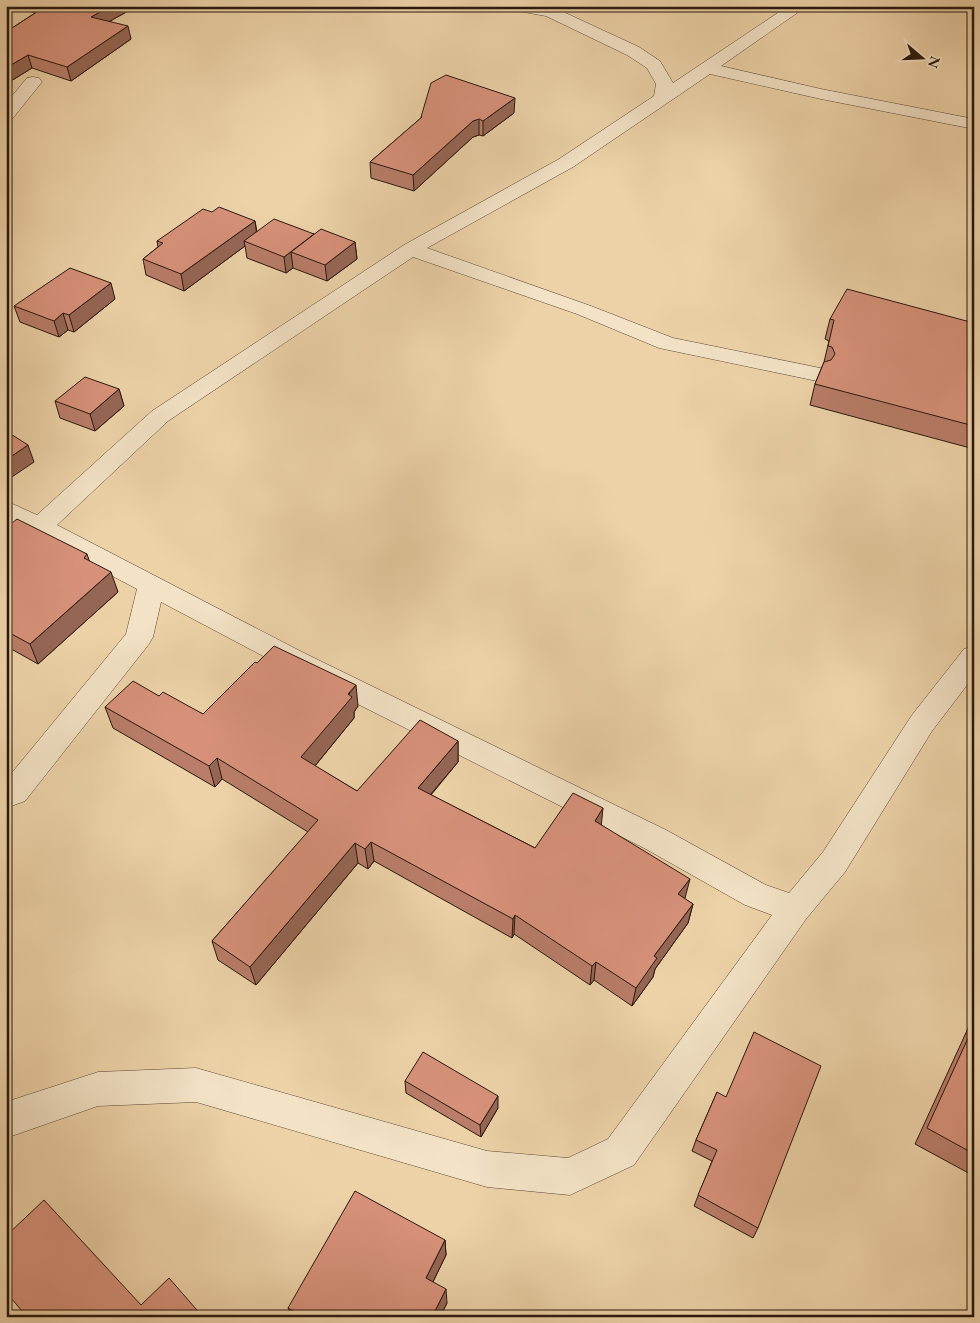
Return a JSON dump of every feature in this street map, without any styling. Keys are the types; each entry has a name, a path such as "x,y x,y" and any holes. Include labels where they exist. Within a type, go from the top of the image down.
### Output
{"street":[{"path":"513,6 544,9 632,51 654,65 665,84 662,99"},
{"path":"39,527 160,416 411,249 566,163 798,6"},
{"path":"708,68 821,94 974,124"},
{"path":"6,115 33,82"},
{"path":"411,249 584,310 667,343 817,374"},
{"path":"6,509 292,659 655,838 756,895 796,909"},
{"path":"6,796 14,792 139,637 151,586"},
{"path":"7,1120 98,1089 196,1084 487,1169 570,1177 621,1152 796,909 834,862 922,723 974,656"}],"building":[{"path":"46,6 111,6 91,17 128,26 67,67 28,55 6,68 6,32"},
{"path":"446,75 515,98 483,121 479,119 473,121 413,175 370,162 422,117 431,83"},
{"path":"219,207 255,221 181,274 143,259 163,243 157,241 203,209 212,212"},
{"path":"274,219 314,234 284,257 244,241"},
{"path":"321,229 355,242 325,265 291,252"},
{"path":"70,268 111,283 69,315 63,313 54,321 14,306"},
{"path":"847,289 974,323 974,426 815,384 824,362 831,360 835,354 832,347 828,346 834,320 830,319"},
{"path":"85,377 119,389 90,414 55,401"},
{"path":"6,431 28,445 6,460"},
{"path":"17,519 87,554 84,558 111,572 30,644 6,631 6,528"},
{"path":"274,646 356,685 348,694 352,697 301,757 357,791 420,720 458,741 418,788 535,848 573,793 603,808 595,821 690,879 678,894 693,904 654,956 657,958 636,988 596,962 592,966 515,915 513,919 371,842 365,849 355,843 250,967 212,941 318,820 217,758 209,766 105,707 133,681 159,696 163,692 203,714 255,662 257,663"},
{"path":"974,1025 974,1154 927,1128"},
{"path":"754,1032 821,1066 758,1228 698,1195 717,1150 696,1140 717,1092 726,1097"},
{"path":"423,1052 498,1096 480,1125 405,1081"},
{"path":"355,1191 445,1240 426,1278 446,1289 432,1317 303,1317 288,1308"},
{"path":"44,1200 141,1305 169,1278 203,1317 27,1317 6,1292 6,1236"},
{"path":"265,1312 269,1317 261,1317"}]}
